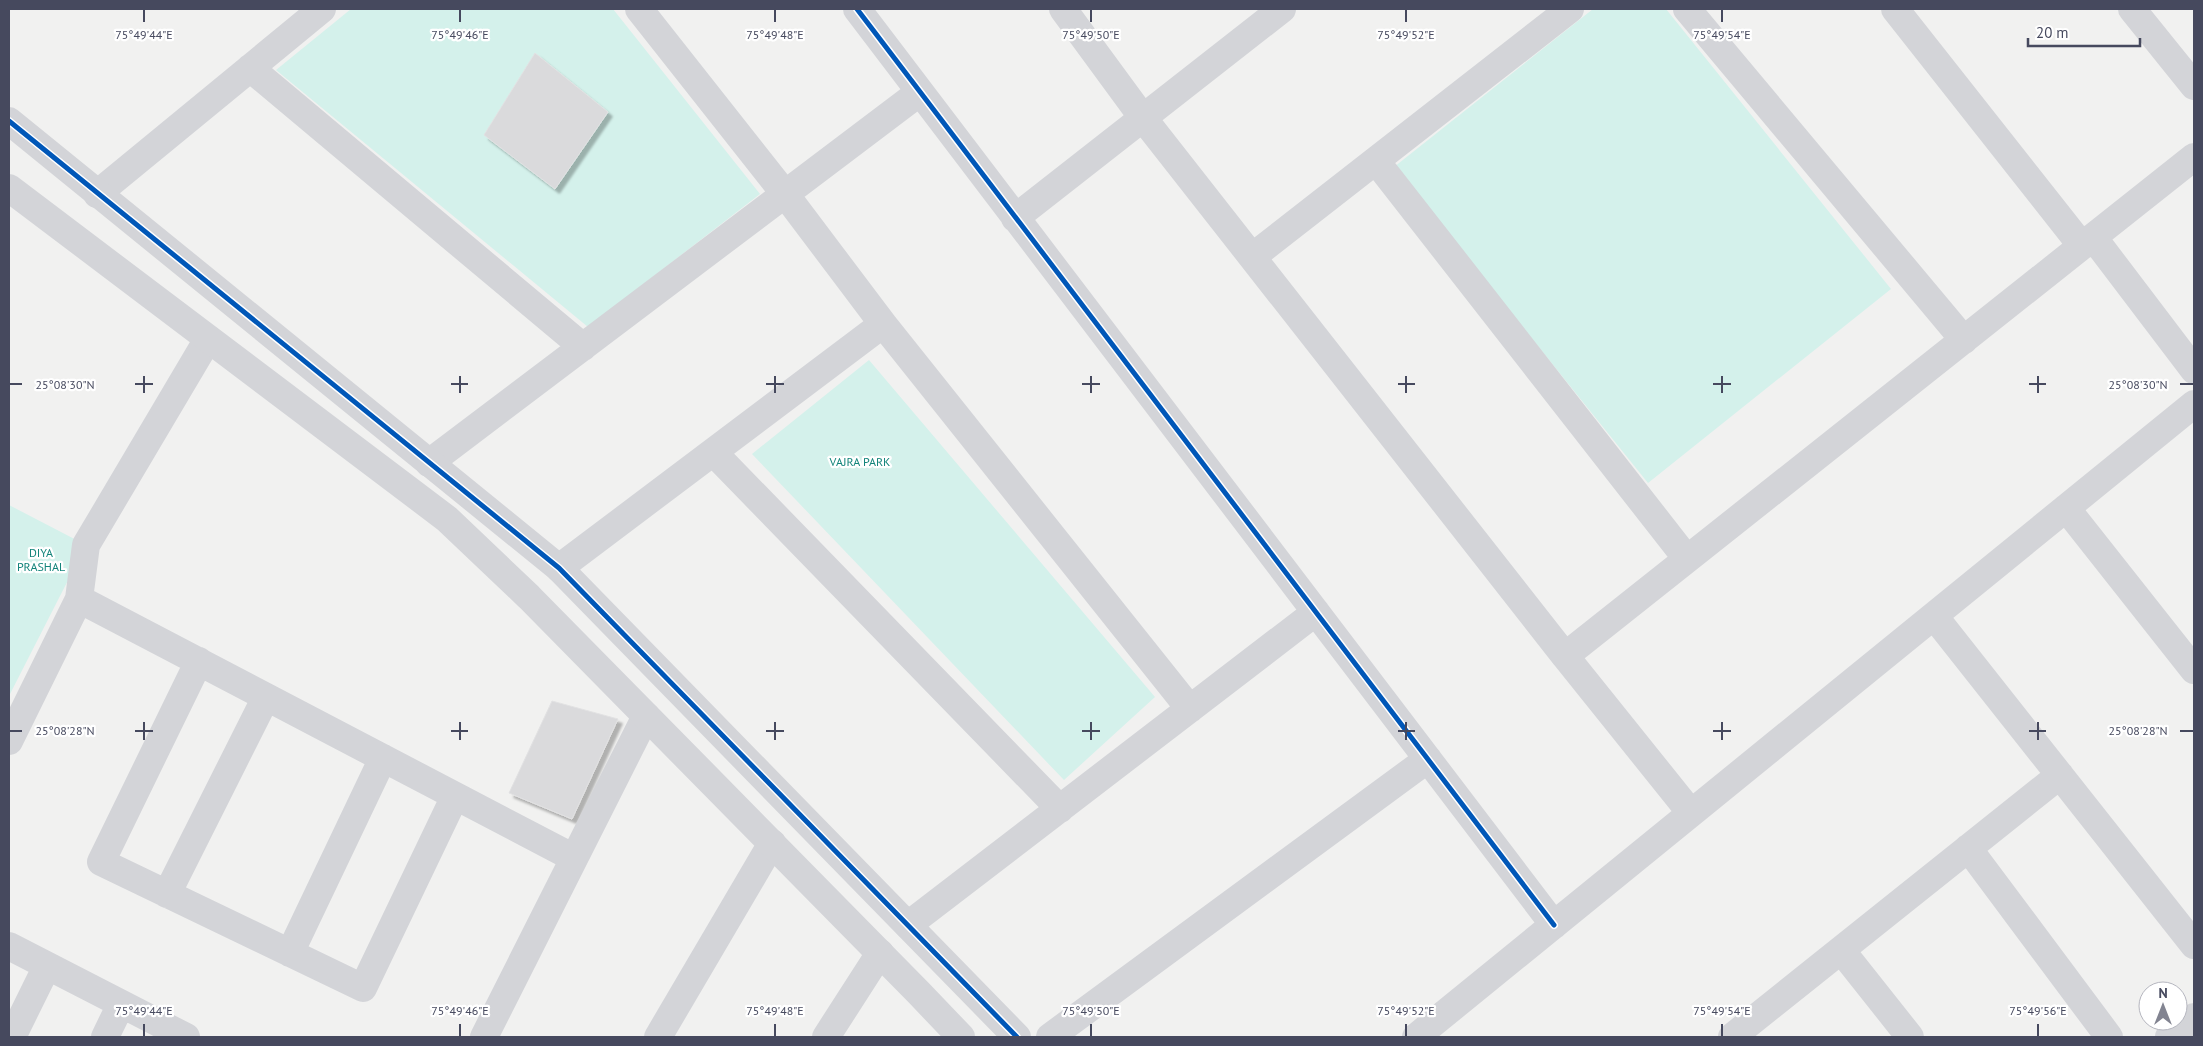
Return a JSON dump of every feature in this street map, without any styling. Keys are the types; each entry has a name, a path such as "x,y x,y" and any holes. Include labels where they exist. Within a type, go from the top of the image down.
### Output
{"street":[{"path":"98,194 322,9"},
{"path":"639,9 785,194 882,324 1190,709"},
{"path":"857,9 1554,925"},
{"path":"1063,9 1143,118 1252,258 1565,656 1692,814"},
{"path":"1016,218 1282,9"},
{"path":"1252,258 1570,9"},
{"path":"1688,9 1964,340"},
{"path":"1895,9 2194,370"},
{"path":"2132,9 2194,86"},
{"path":"250,68 583,347"},
{"path":"429,463 920,92"},
{"path":"9,122 559,568 1017,1037"},
{"path":"1565,656 2194,157"},
{"path":"1376,161 1687,560"},
{"path":"9,188 447,519 529,597 880,953 960,1037"},
{"path":"559,568 882,324"},
{"path":"9,741 79,599 86,544 208,339"},
{"path":"1416,1037 2194,404"},
{"path":"713,452 1060,809"},
{"path":"2066,508 2194,670"},
{"path":"79,599 574,858"},
{"path":"908,925 1316,612"},
{"path":"1934,616 2194,945"},
{"path":"199,661 102,862 363,988 455,796"},
{"path":"167,894 266,697"},
{"path":"484,1037 646,716"},
{"path":"290,953 383,758"},
{"path":"1050,1037 1428,759"},
{"path":"1732,1037 2060,775"},
{"path":"658,1037 772,843"},
{"path":"1968,848 2109,1037"},
{"path":"9,946 186,1037"},
{"path":"1841,950 1910,1037"},
{"path":"826,1037 880,953"},
{"path":"12,1037 48,966"},
{"path":"105,1037 121,1004"},
{"path":"2169,1037 2194,1017"}],"green space":[{"path":"351,9 613,9 760,194 588,327 276,70"},
{"path":"1593,9 1666,9 1891,289 1648,483 1394,167"},
{"name":"VAJRA PARK","path":"869,360 1155,697 1064,780 752,454"},
{"name":"DIYA PRASHAL","path":"9,505 86,545 9,696"}],"building":[{"path":"535,53 608,112 555,189 484,135"},
{"path":"552,701 618,719 572,819 509,793"}],"cycle path":[{"path":"857,9 1554,925"},
{"path":"9,121 559,568 1017,1037"}]}
